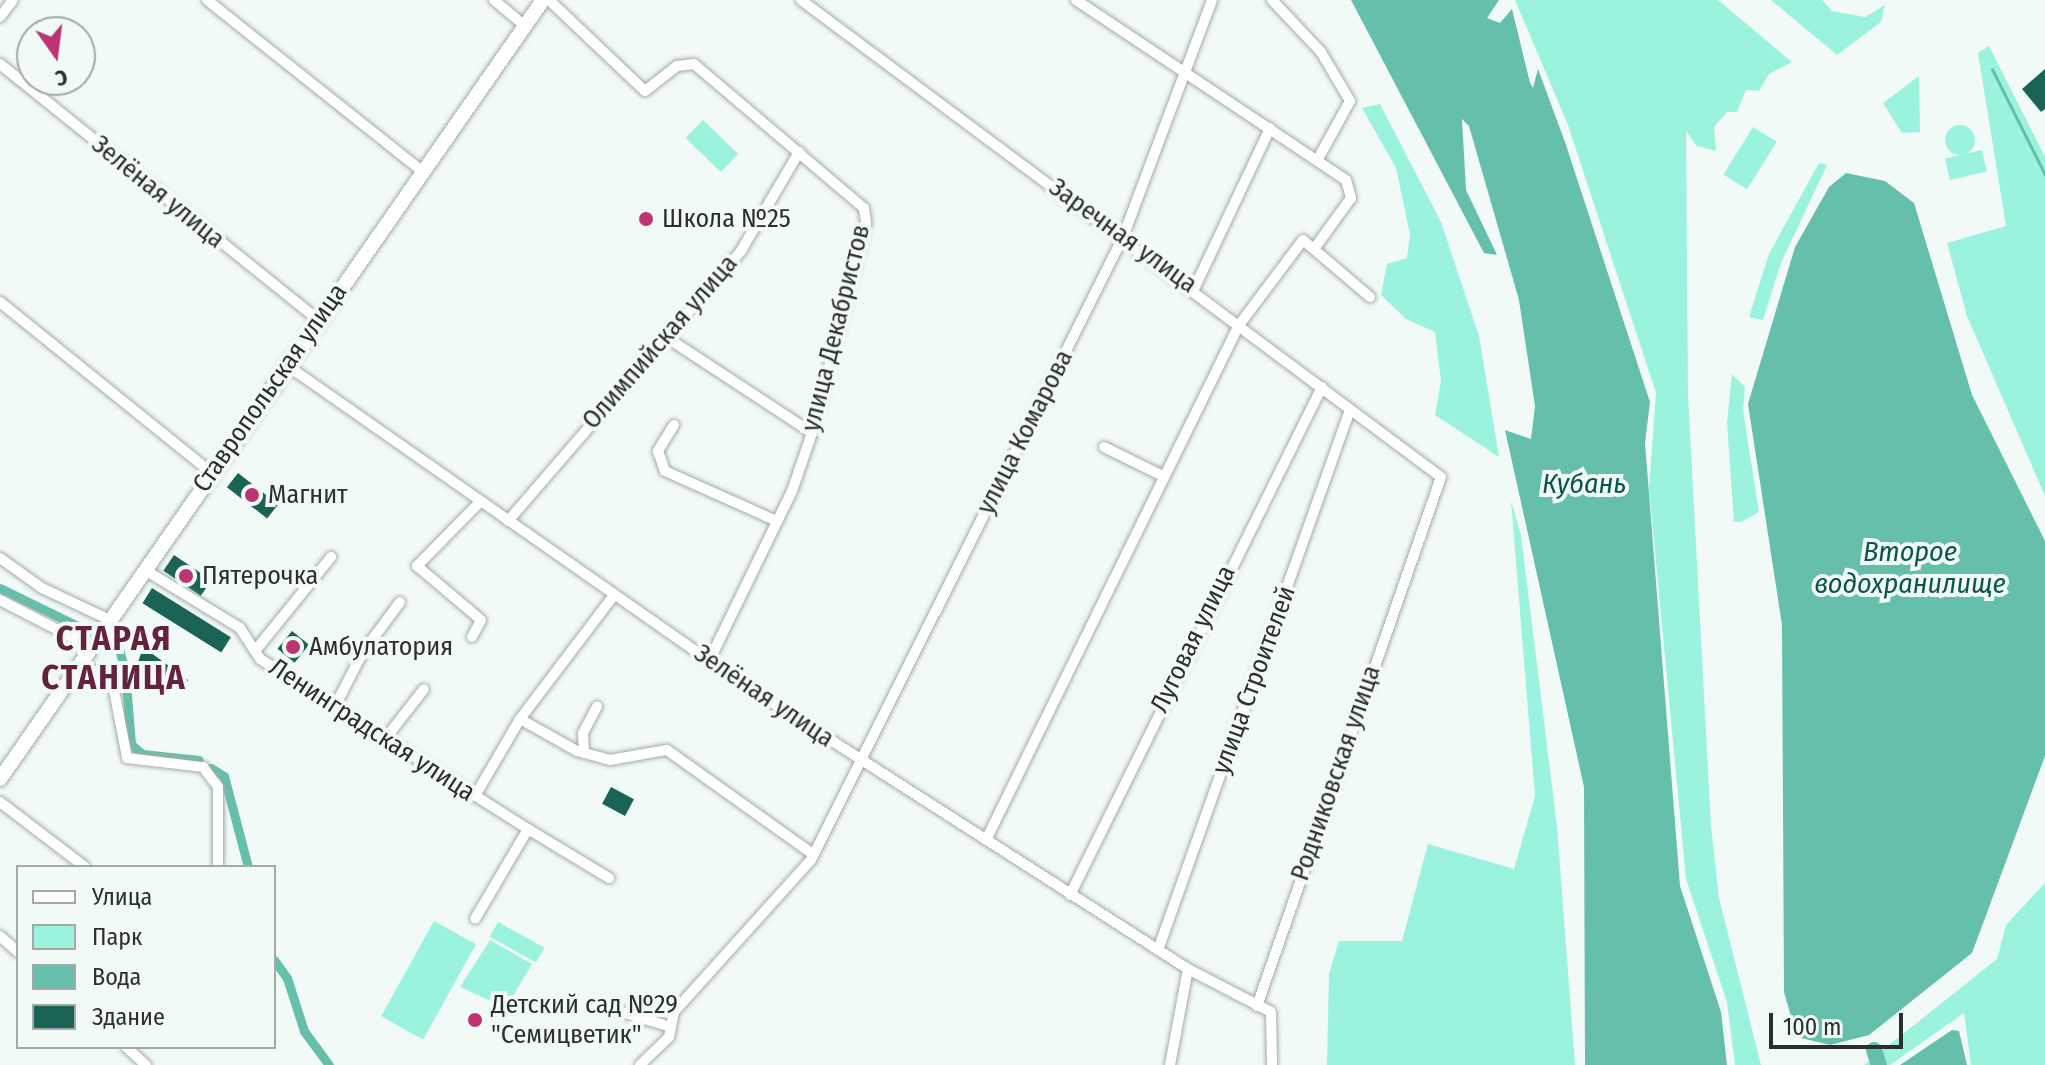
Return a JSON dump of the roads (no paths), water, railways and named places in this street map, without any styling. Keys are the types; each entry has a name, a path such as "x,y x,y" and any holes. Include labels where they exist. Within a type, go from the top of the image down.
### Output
{"main road":[{"name":"Ставропольская улица","path":"0,779 285,364 546,0"}],"street":[{"path":"0,17 13,0"},
{"path":"207,0 422,171"},
{"path":"494,0 525,26"},
{"name":"улица Декабристов","path":"546,0 645,91 677,66 694,64 856,198 866,223 812,433 777,521 711,657"},
{"name":"Заречная улица","path":"801,0 1194,289 1441,477"},
{"path":"1076,0 1318,159 1352,188 1314,249"},
{"name":"улица Комарова","path":"640,1065 654,1057 671,1027 674,1012 813,854 1123,237 1212,0"},
{"path":"1272,0 1321,52 1350,101 1318,159"},
{"name":"Зелёная улица","path":"0,64 317,319"},
{"path":"1194,289 1270,128"},
{"name":"Олимпийская улица","path":"508,521 545,471 669,339 741,251 799,152"},
{"path":"986,840 1239,325 1303,240 1370,297"},
{"path":"0,302 212,473"},
{"path":"669,339 812,433"},
{"name":"Зелёная улица","path":"285,364 479,503 860,760 1188,969 1257,1006"},
{"name":"Луговая улица","path":"1070,895 1322,387"},
{"name":"улица Строителей","path":"1158,950 1350,410"},
{"path":"674,425 658,451 665,471 777,521"},
{"path":"1104,447 1163,476"},
{"name":"Родниковская улица","path":"1257,1006 1441,477"},
{"path":"472,637 481,620 417,566 479,503"},
{"path":"255,651 331,557"},
{"path":"0,558 42,588 109,622"},
{"name":"Ленинградская улица","path":"145,570 240,628 255,651 334,708 609,878"},
{"path":"475,796 520,719 614,595"},
{"path":"0,600 93,646"},
{"path":"334,708 363,652 400,602"},
{"path":"82,662 113,685 127,758 203,767 218,787 218,865"},
{"path":"385,739 424,689"},
{"path":"584,753 583,733 597,707"},
{"path":"520,719 584,753 625,760 655,748 667,750 813,854"},
{"path":"0,802 82,865"},
{"path":"475,919 528,829"},
{"path":"0,936 16,950"},
{"path":"1170,1065 1188,969"},
{"path":"1257,1006 1275,1021 1272,1065"},
{"path":"605,1007 671,1027"},
{"path":"128,1049 146,1065"}],"water":[{"name":"Кубань","path":"1351,0 1499,0 1487,18 1500,23 1512,9 1530,83 1533,88 1538,69 1565,142 1650,402 1645,443 1680,886 1721,1012 1727,1065 1585,1065 1584,787 1505,430 1531,439 1535,406 1519,300 1469,126 1462,119 1466,190 1497,255 1484,253"},
{"name":"Второе водохранилище","path":"1846,173 1885,181 1914,203 1972,395 2045,541 2045,756 1972,953 1869,1035 1830,1045 1797,1037 1784,992 1782,625 1748,404 1795,247 1829,187"},
{"path":"1952,1030 1959,1031 1967,1065 1900,1065"}],"waterway":[{"path":"1992,69 2045,175"},
{"path":"0,588 92,633"},
{"path":"106,640 119,649 125,671 131,744 142,754 199,760"},
{"path":"211,768 224,776 247,865"},
{"path":"276,963 287,978 304,1031 329,1065"},
{"path":"1874,1050 1879,1065"}],"place":[{"name":"Школа №25","path":"646,219"},
{"name":"Магнит","path":"252,495"},
{"name":"Пятерочка","path":"186,576"},
{"name":"Амбулатория","path":"293,647"},
{"name":"Детский сад №29 \"Семицветик\"","path":"475,1020"}],"district":[{"name":"СТАРАЯ СТАНИЦА","path":"114,658"}]}
